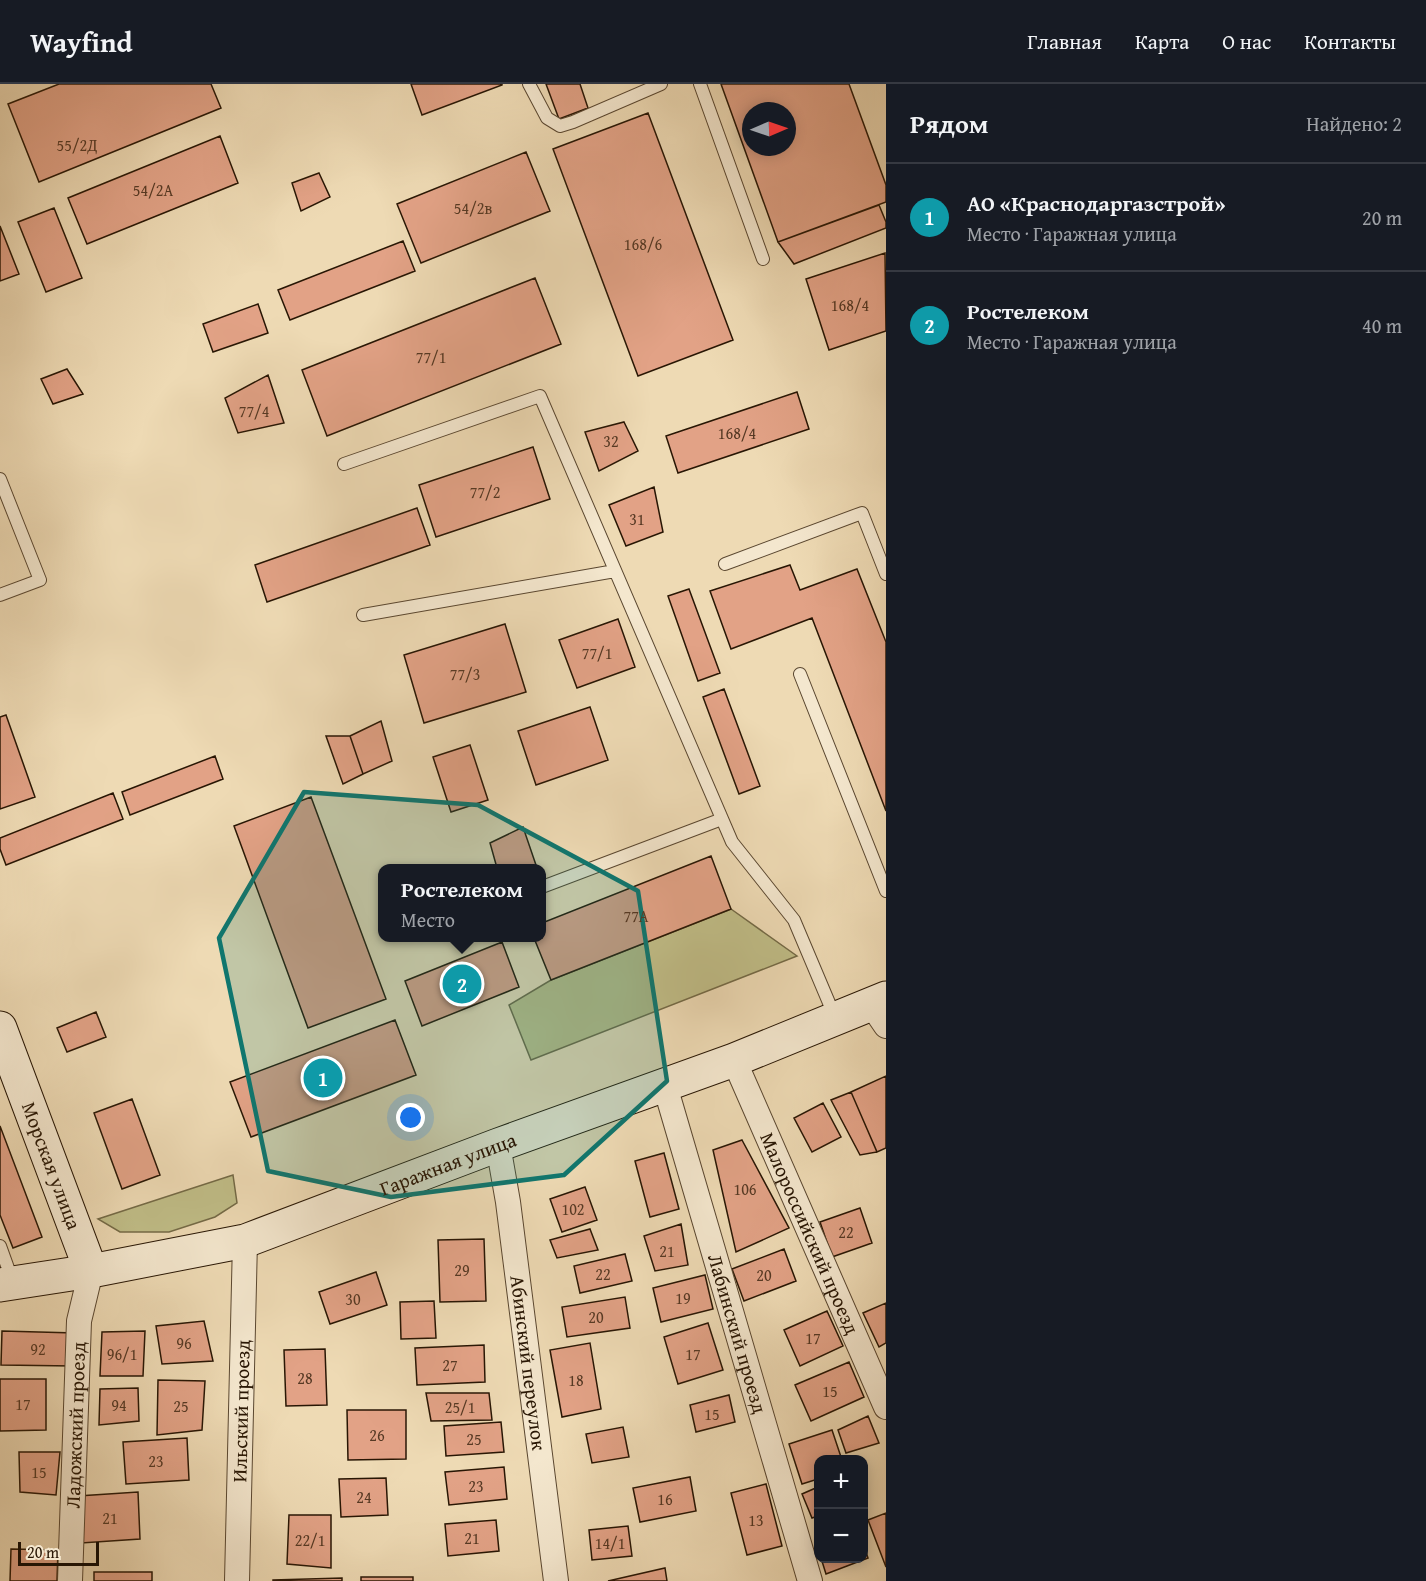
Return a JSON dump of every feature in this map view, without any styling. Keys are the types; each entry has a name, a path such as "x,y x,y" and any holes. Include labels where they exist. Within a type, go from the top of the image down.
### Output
{"street":[{"name":"Гаражная улица","path":"7,1284 91,1271 245,1241 498,1145 734,1060 835,1018 881,1009"},
{"name":"Морская улица","path":"0,1028 91,1271"},
{"name":"Малороссийский проезд","path":"734,1060 886,1407"},
{"name":"Лабинский проезд","path":"665,1086 810,1581"},
{"name":"Абинский переулок","path":"498,1145 508,1202 556,1581"},
{"name":"Ильский проезд","path":"237,1581 245,1241"},
{"name":"Ладожский проезд","path":"70,1581 79,1321 91,1271"}],"lane":[{"path":"529,84 547,118 560,126 662,84"},
{"path":"700,84 763,259"},
{"path":"344,464 540,396 732,842 795,920 835,1018"},
{"path":"0,479 40,580 0,595"},
{"path":"725,564 862,513 886,574"},
{"path":"363,615 615,571"},
{"path":"800,674 886,891"},
{"path":"546,885 722,819"},
{"path":"0,1246 7,1284"}],"highlighted area":[{"path":"304,792 478,805 638,891 667,1081 564,1175 391,1197 268,1171 219,938"}],"shaded area":[{"path":"731,909 797,956 531,1060 509,1005 551,980"},
{"path":"233,1175 237,1203 215,1217 169,1232 120,1232 98,1219"}],"building":[{"path":"59,84 211,84 221,108 39,182 8,104"},
{"path":"411,84 502,84 502,85 422,115"},
{"path":"546,84 580,84 588,108 559,119"},
{"path":"721,84 849,84 886,185 886,202 778,242 747,156 796,156 796,102 742,102 742,142"},
{"path":"648,113 733,340 638,376 553,149"},
{"path":"220,136 238,183 87,244 68,198"},
{"path":"526,152 550,211 421,263 397,204"},
{"path":"319,173 330,197 301,211 292,183"},
{"path":"879,205 886,228 794,264 778,242"},
{"path":"54,208 82,278 46,292 18,222"},
{"path":"0,226 19,274 0,281"},
{"path":"403,241 415,271 290,320 278,290"},
{"path":"885,253 886,331 829,350 806,279"},
{"path":"535,278 561,344 327,436 302,370"},
{"path":"258,304 268,333 213,352 203,324"},
{"path":"67,369 83,394 53,404 41,379"},
{"path":"268,375 284,423 238,433 225,398"},
{"path":"797,392 809,429 678,473 666,436"},
{"path":"624,422 638,451 599,471 585,432"},
{"path":"533,447 550,499 436,537 419,485"},
{"path":"654,487 663,532 626,546 609,505"},
{"path":"417,508 430,545 267,602 255,565"},
{"path":"790,565 800,590 857,569 886,642 886,811 812,618 731,649 710,591"},
{"path":"689,589 720,673 698,681 668,596"},
{"path":"618,619 635,667 577,688 559,640"},
{"path":"505,624 526,692 424,723 404,655"},
{"path":"724,689 760,786 739,794 703,697"},
{"path":"590,707 608,760 536,785 518,731"},
{"path":"6,715 35,797 0,809 0,717"},
{"path":"381,721 392,761 363,774 350,736"},
{"path":"326,736 350,736 363,774 343,784"},
{"path":"470,745 488,800 451,812 433,757"},
{"path":"215,756 223,779 130,815 122,792"},
{"path":"113,793 123,819 6,865 0,849 0,838"},
{"path":"311,797 386,999 308,1028 234,826"},
{"path":"523,827 536,864 496,864 490,843"},
{"path":"711,856 731,909 551,980 536,942 546,942 546,921"},
{"path":"502,942 519,987 422,1026 405,981"},
{"path":"96,1012 106,1037 67,1052 57,1028"},
{"path":"395,1020 416,1075 251,1137 230,1082"},
{"path":"886,1076 886,1148 877,1152 851,1092"},
{"path":"851,1092 877,1152 860,1155 831,1100"},
{"path":"132,1099 160,1175 122,1189 94,1113"},
{"path":"823,1103 841,1137 812,1152 794,1118"},
{"path":"0,1126 42,1237 13,1248 0,1215"},
{"path":"742,1140 789,1228 736,1252 713,1150"},
{"path":"664,1153 679,1209 650,1217 635,1161"},
{"path":"585,1187 597,1220 562,1232 550,1199"},
{"path":"860,1208 872,1243 832,1257 820,1222"},
{"path":"681,1224 688,1265 655,1271 644,1236"},
{"path":"590,1229 598,1250 557,1258 550,1240"},
{"path":"484,1239 486,1301 440,1302 438,1240"},
{"path":"784,1249 796,1281 744,1301 732,1269"},
{"path":"625,1254 632,1281 580,1293 574,1266"},
{"path":"376,1272 387,1305 330,1324 319,1292"},
{"path":"705,1275 713,1309 661,1322 653,1288"},
{"path":"625,1297 630,1328 567,1337 562,1307"},
{"path":"434,1301 436,1338 401,1339 400,1302"},
{"path":"886,1303 886,1343 879,1347 863,1313"},
{"path":"827,1311 843,1346 800,1366 784,1330"},
{"path":"204,1321 213,1361 162,1364 156,1326"},
{"path":"708,1323 723,1370 678,1384 664,1337"},
{"path":"2,1331 75,1333 73,1366 1,1365"},
{"path":"145,1331 143,1376 100,1376 102,1332"},
{"path":"590,1343 601,1409 562,1417 550,1350"},
{"path":"484,1345 485,1382 417,1385 415,1348"},
{"path":"325,1349 327,1405 286,1406 284,1350"},
{"path":"849,1362 864,1397 811,1421 795,1385"},
{"path":"0,1379 46,1379 46,1430 0,1431"},
{"path":"158,1380 205,1381 202,1430 157,1435"},
{"path":"138,1388 139,1421 99,1425 100,1389"},
{"path":"426,1393 489,1393 492,1420 431,1421"},
{"path":"729,1395 735,1422 696,1432 690,1405"},
{"path":"347,1410 406,1410 406,1459 348,1460"},
{"path":"868,1416 879,1443 846,1453 838,1430"},
{"path":"501,1422 504,1452 446,1456 444,1426"},
{"path":"623,1427 629,1457 592,1463 586,1434"},
{"path":"832,1430 840,1455 814,1455 814,1480 802,1484 789,1444"},
{"path":"187,1438 189,1480 126,1484 123,1442"},
{"path":"19,1452 60,1452 56,1495 20,1492"},
{"path":"504,1467 507,1499 449,1505 445,1472"},
{"path":"690,1477 696,1511 640,1522 633,1488"},
{"path":"386,1478 388,1515 341,1517 339,1479"},
{"path":"766,1484 782,1546 747,1555 731,1493"},
{"path":"814,1489 814,1517 812,1518 802,1494"},
{"path":"138,1492 140,1539 81,1543 78,1496"},
{"path":"886,1513 886,1567 868,1520"},
{"path":"289,1515 331,1515 331,1568 287,1564"},
{"path":"496,1520 499,1551 448,1556 445,1524"},
{"path":"628,1526 632,1556 592,1560 589,1530"},
{"path":"11,1549 58,1550 57,1581 10,1581"},
{"path":"823,1563 855,1563 826,1574"},
{"path":"665,1568 667,1581 608,1581"},
{"path":"94,1572 152,1572 152,1581 94,1581"},
{"path":"361,1577 413,1577 413,1581 361,1581"},
{"path":"342,1578 342,1581 273,1581 273,1580"}],"place":[{"name":"Ростелеком","path":"462,984"},
{"name":"АО «Краснодаргазстрой»","path":"323,1078"}]}
